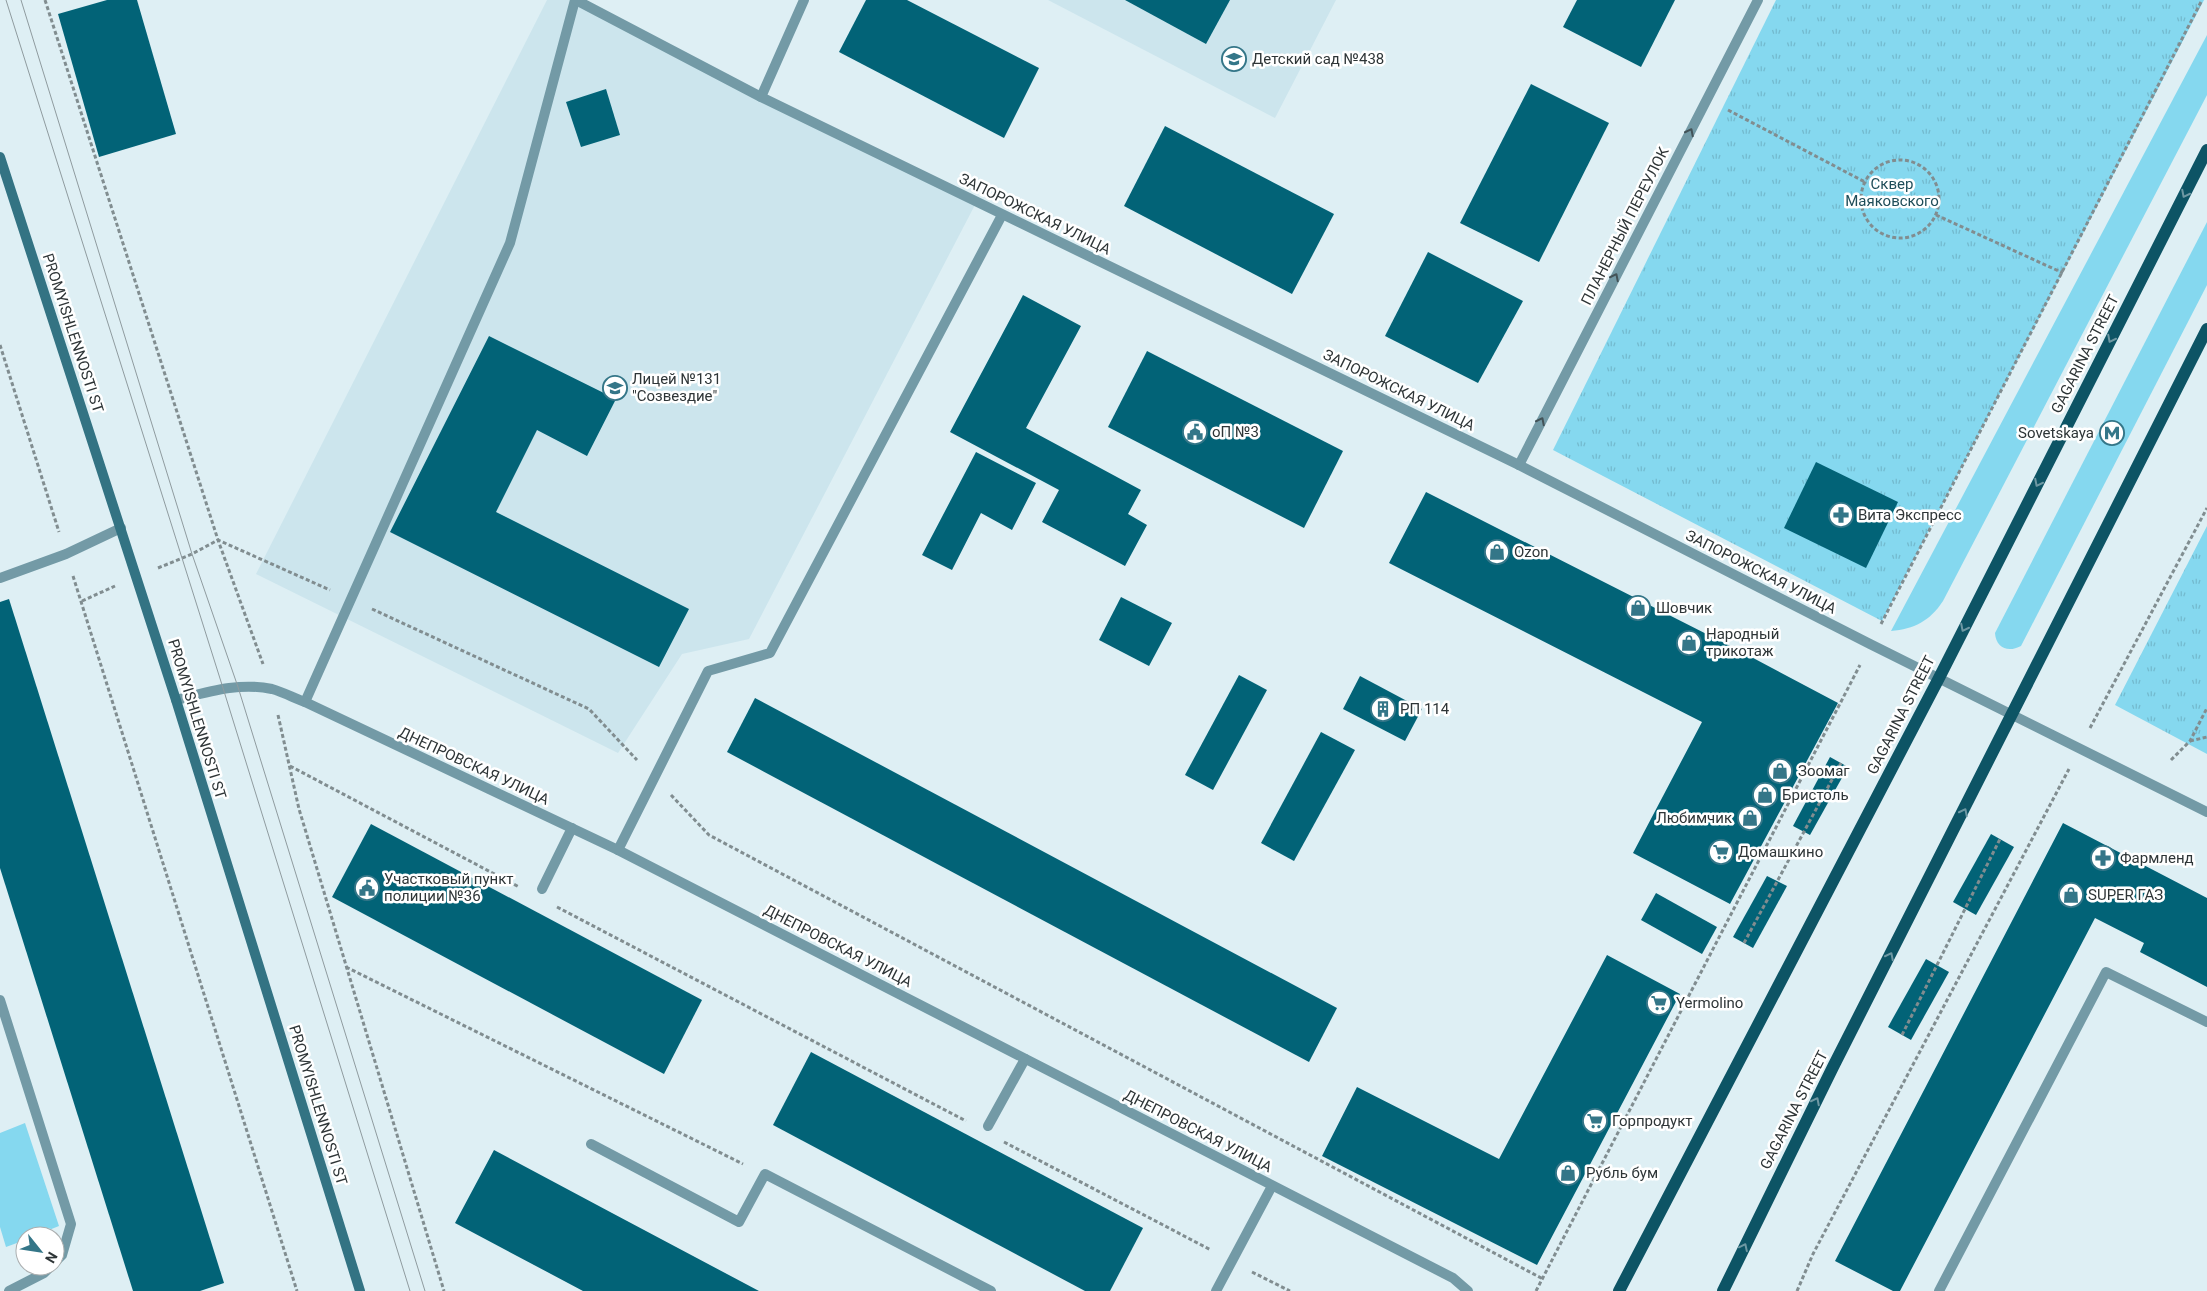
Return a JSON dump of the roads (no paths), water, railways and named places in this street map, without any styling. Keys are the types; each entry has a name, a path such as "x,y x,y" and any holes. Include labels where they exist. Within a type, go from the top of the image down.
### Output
{"main road":[{"name":"GAGARINA STREET","path":"1619,1291 1939,678 2207,150"},
{"name":"PROMYISHLENNOSTI ST","path":"0,157 122,528 360,1291"},
{"name":"GAGARINA STREET","path":"1723,1291 1829,1076 2207,329"}],"street":[{"name":"ЗАПОРОЖСКАЯ УЛИЦА","path":"575,0 761,97 1519,465 2207,812"},
{"path":"304,702 510,242 575,0"},
{"path":"761,97 804,0"},
{"name":"ПЛАНЕРНЫЙ ПЕРЕУЛОК","path":"1519,465 1758,0"},
{"path":"618,850 708,671 770,653 1002,215"},
{"path":"0,578 66,554 122,528"},
{"name":"ДНЕПРОВСКАЯ УЛИЦА","path":"176,700 223,688 272,689 304,702 618,850 1453,1278 1468,1291"},
{"path":"542,889 572,828"},
{"path":"1939,1291 2106,972 2207,1022"},
{"path":"0,1000 72,1224 65,1246"},
{"path":"988,1126 1025,1059"},
{"path":"591,1144 740,1222 765,1174 991,1291"},
{"path":"1216,1291 1272,1186"},
{"path":"9,1291 38,1276"}],"tram line":[{"path":"6,0 223,688 410,1291"},
{"path":"21,0 192,554 238,687 425,1291"}],"place":[{"name":"Детский сад №438","path":"1234,59"},
{"name":"Лицей №131 \"Созвездие\"","path":"615,388"},
{"name":"оП №3","path":"1195,432"},
{"name":"Sovetskaya","path":"2112,433"},
{"name":"Вита Экспресс","path":"1841,515"},
{"name":"Ozon","path":"1497,552"},
{"name":"Шовчик","path":"1638,608"},
{"name":"Народный трикотаж","path":"1689,643"},
{"name":"РП 114","path":"1383,709"},
{"name":"Зоомаг","path":"1780,771"},
{"name":"Бристоль","path":"1765,795"},
{"name":"Любимчик","path":"1750,818"},
{"name":"Домашкино","path":"1721,852"},
{"name":"Фармленд","path":"2103,858"},
{"name":"Участковый пункт полиции №36","path":"367,888"},
{"name":"SUPER ГАЗ","path":"2071,895"},
{"name":"Yermolino","path":"1659,1003"},
{"name":"Горпродукт","path":"1595,1121"},
{"name":"Рубль бум","path":"1568,1173"}],"park label":[{"name":"Сквер Маяковского","path":"1892,192"}]}
